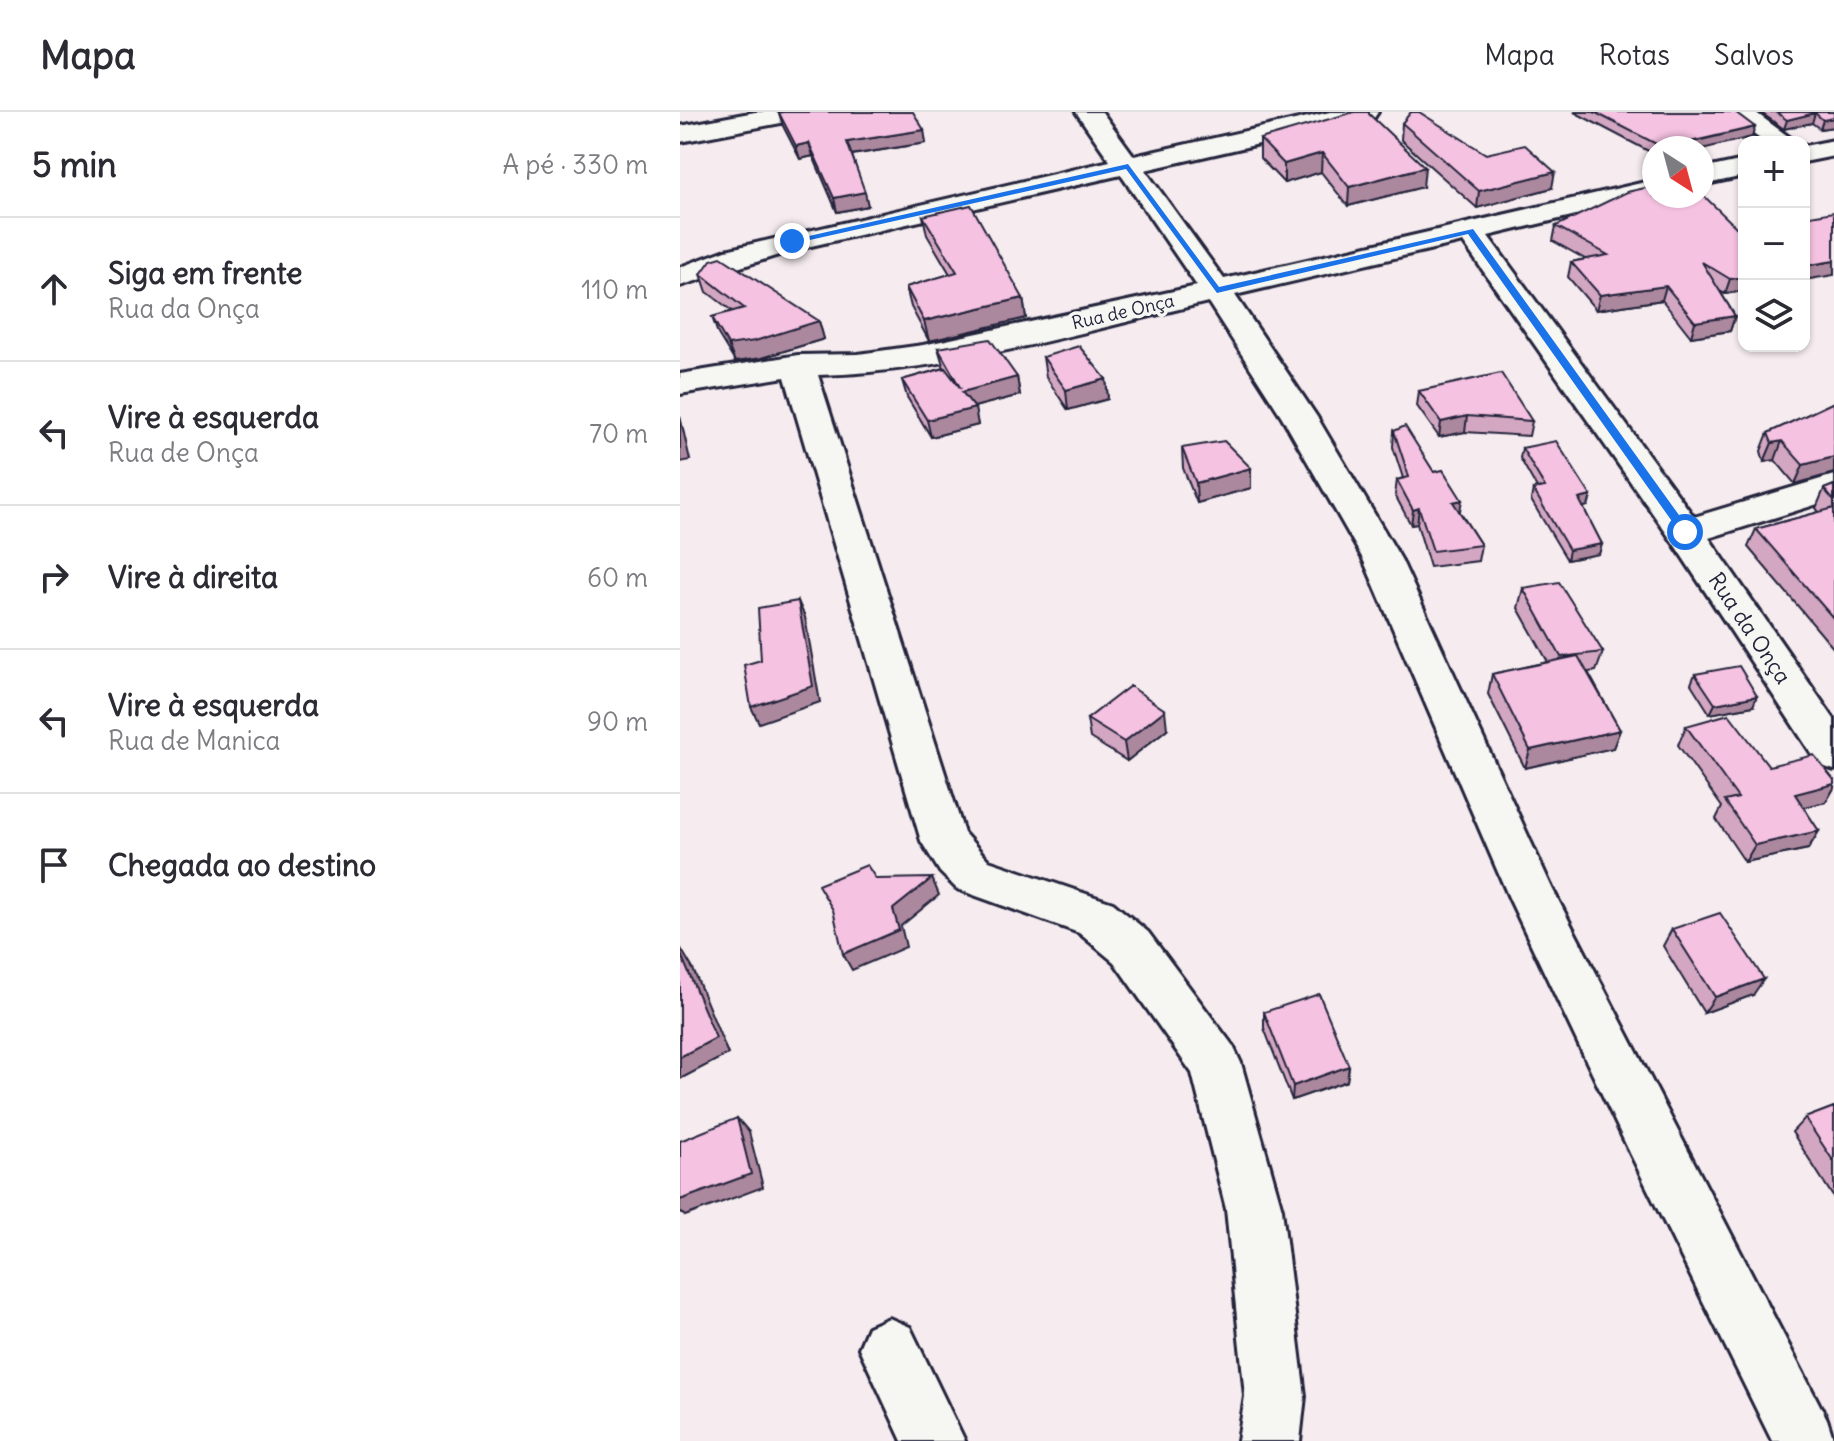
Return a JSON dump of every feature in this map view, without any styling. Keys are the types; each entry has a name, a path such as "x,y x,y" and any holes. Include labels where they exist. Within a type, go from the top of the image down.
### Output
{"street":[{"path":"680,134 797,112"},
{"path":"1089,112 1217,290 1362,521 1403,598 1496,820 1642,1120 1805,1441"},
{"path":"680,277 737,256 792,241 1365,112"},
{"path":"1737,112 1773,136"},
{"path":"1810,153 1834,148"},
{"path":"1714,174 1738,169"},
{"name":"Rua de Onça","path":"680,384 798,365 858,364 923,355 1642,191"},
{"name":"Rua da Onça","path":"1470,231 1685,532 1834,753"},
{"path":"798,365 944,841 973,875 1096,918 1115,931 1131,947 1215,1063 1254,1209 1275,1396 1269,1441"},
{"path":"1685,532 1834,487"},
{"path":"889,1348 934,1441"}],"building":[{"path":"913,112 924,130 847,142 865,192 834,198 809,143 796,146 779,113"},
{"path":"1354,112 1369,112 1425,167 1349,187 1322,153 1284,164 1260,139"},
{"path":"1411,112 1419,112 1486,154 1525,145 1555,172 1479,191 1402,123"},
{"path":"1594,112 1735,112 1755,127 1714,136 1642,137"},
{"path":"1776,112 1834,112 1834,118 1823,120 1815,113 1787,120"},
{"path":"1642,189 1642,208 1714,206 1738,228 1738,278 1730,279 1702,262 1735,316 1695,322 1666,286 1600,295 1571,262 1608,255 1556,226 1627,192"},
{"path":"971,205 1023,298 924,321 906,287 957,272 923,216"},
{"path":"1834,212 1834,261 1810,265 1810,216"},
{"path":"721,257 819,321 755,341 728,345 712,317 744,308 701,274 711,260"},
{"path":"990,339 1017,377 962,392 975,408 927,420 902,380 945,368 961,389 938,348"},
{"path":"1079,346 1106,379 1066,390 1043,357"},
{"path":"1501,373 1532,421 1467,416 1441,422 1419,391"},
{"path":"1834,402 1834,457 1803,465 1782,441 1772,443 1768,433"},
{"path":"1405,426 1434,472 1443,470 1462,500 1453,502 1481,545 1433,551 1419,508 1413,510 1397,480 1409,477 1394,431"},
{"path":"1224,441 1251,468 1196,483 1182,448"},
{"path":"1556,441 1591,496 1579,499 1602,544 1569,550 1533,489 1545,487 1522,448"},
{"path":"1834,485 1834,501 1824,489"},
{"path":"1834,508 1834,619 1756,529"},
{"path":"1559,582 1603,652 1561,657 1523,588"},
{"path":"798,601 813,686 751,707 744,665 761,660 758,608"},
{"path":"1578,656 1620,730 1530,750 1492,674"},
{"path":"1739,666 1757,696 1715,704 1695,674"},
{"path":"1130,686 1165,710 1124,742 1087,719"},
{"path":"1729,714 1769,766 1814,755 1834,780 1834,784 1795,794 1819,831 1755,845 1725,801 1738,798 1686,726"},
{"path":"867,865 876,879 932,878 893,909 899,930 843,954 833,910 818,885"},
{"path":"1720,913 1764,979 1715,997 1672,929"},
{"path":"680,952 716,1038 680,1057"},
{"path":"1319,994 1349,1066 1293,1086 1264,1012"},
{"path":"1834,1107 1834,1162 1805,1118"},
{"path":"737,1118 751,1174 680,1200 680,1141"}],"route":[{"path":"792,241 1128,166 1217,290 1470,231 1685,532"}]}
